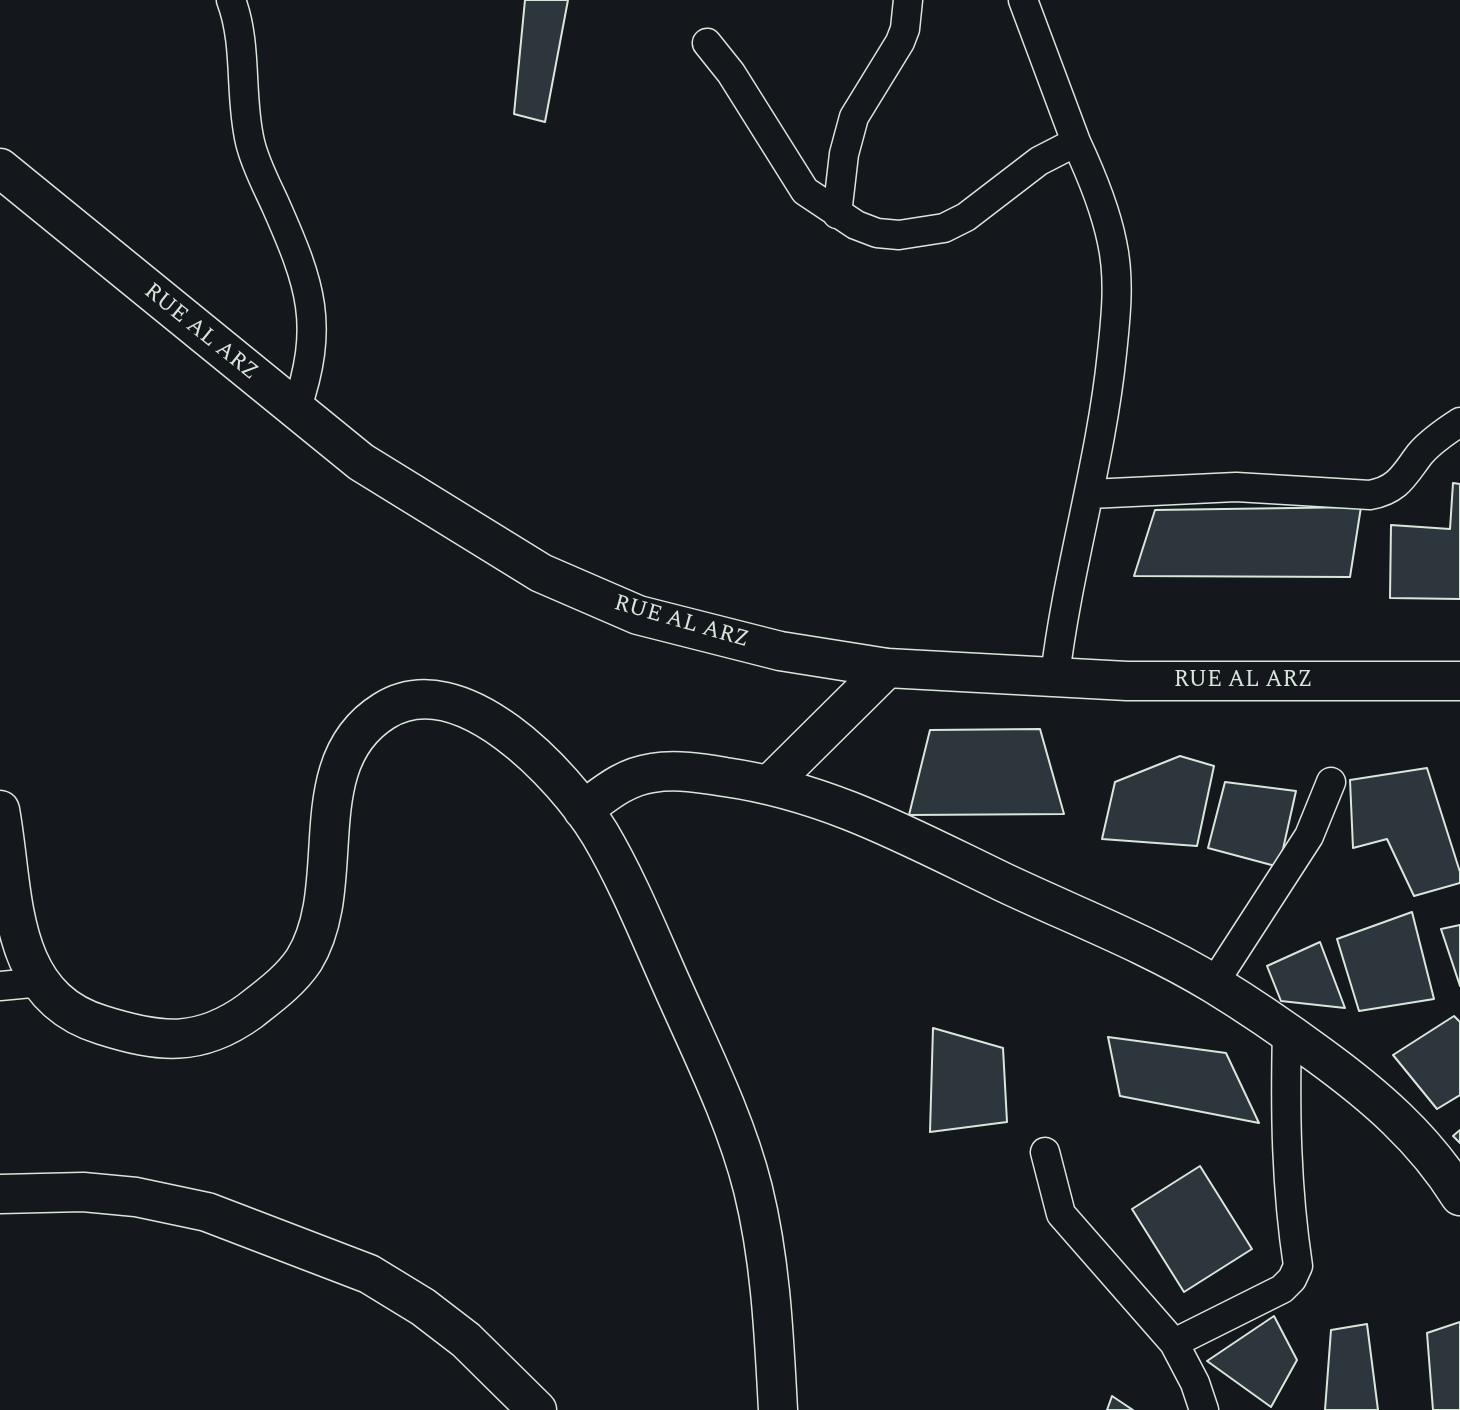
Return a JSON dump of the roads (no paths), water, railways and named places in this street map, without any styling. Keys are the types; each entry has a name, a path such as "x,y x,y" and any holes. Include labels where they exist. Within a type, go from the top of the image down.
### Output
{"main road":[{"name":"RUE AL ARZ","path":"0,168 360,462 541,573 638,615 780,651 887,668 1127,681 1460,681"},
{"path":"771,783 887,668"},
{"path":"0,810 19,940 34,974 41,982 82,1019 166,1041 202,1035 234,1022 267,997 305,959 325,903 334,785 345,752 359,731 375,716 403,701 445,701 477,712 550,769 601,835 716,1084 753,1188 771,1292 778,1410"},
{"path":"583,810 621,782 654,772 689,771 771,783 836,803 892,826 1214,983 1338,1069 1410,1129 1445,1171 1460,1196"},
{"path":"0,1194 83,1192 136,1197 207,1212 369,1274 423,1307 466,1340 537,1410"}],"street":[{"path":"231,0 238,32 243,103 251,145 297,255 312,311 312,354 296,410"},
{"path":"838,214 849,131 861,101 887,66 900,42 905,29 908,0"},
{"path":"1023,0 1104,211 1113,243 1116,278 1109,386 1090,494 1060,634 1055,676"},
{"path":"707,43 731,73 805,191 838,214 877,233 899,235 944,228 966,217 1039,161 1076,142"},
{"path":"1090,494 1236,487 1370,495 1384,492 1403,481 1431,442 1460,422"},
{"path":"1214,983 1309,836 1331,782"},
{"path":"0,986 41,982"},
{"path":"1174,1343 1273,1294 1295,1275 1298,1266 1287,1194 1284,1125 1287,1032"},
{"path":"1045,1152 1061,1214 1174,1343 1195,1383 1204,1410"}]}
